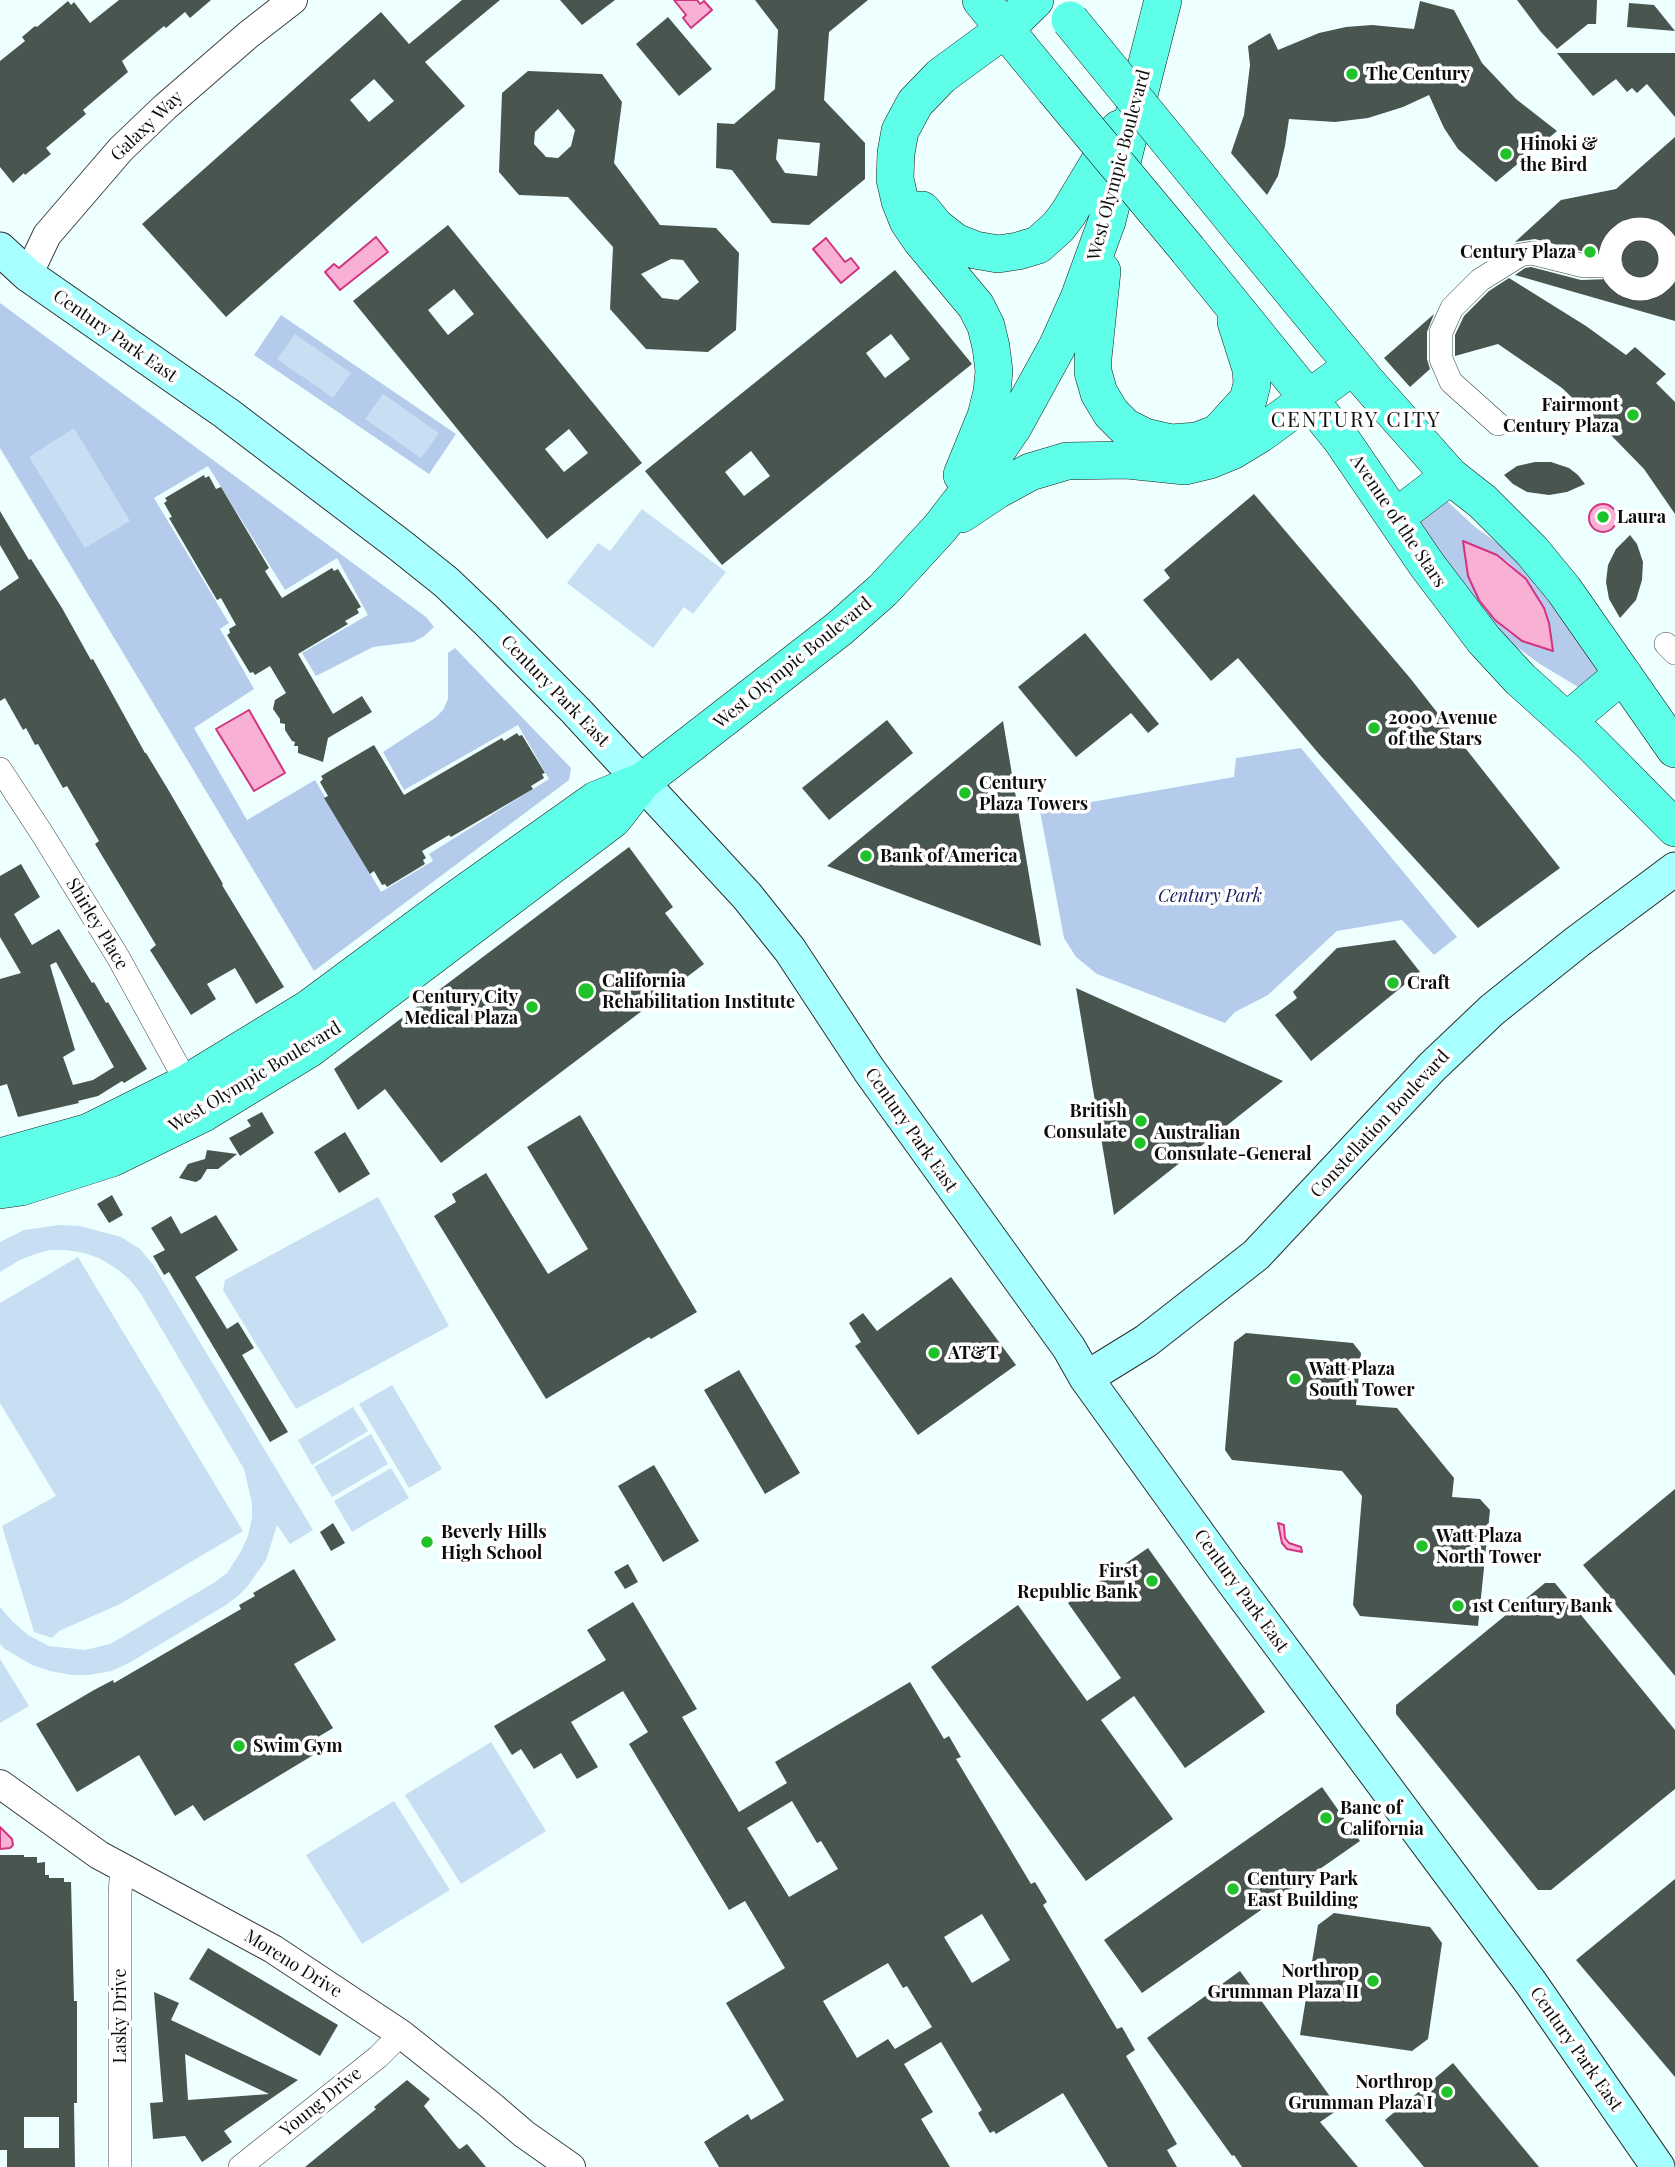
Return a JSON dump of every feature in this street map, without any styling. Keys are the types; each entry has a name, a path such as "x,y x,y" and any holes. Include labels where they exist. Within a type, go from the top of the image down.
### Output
{"main road":[{"name":"Avenue of the Stars","path":"981,0 1354,456 1444,589 1484,640 1520,679 1591,743 1675,828"},
{"name":"West Olympic Boulevard","path":"0,1190 21,1187 112,1158 202,1114 309,1049 613,819 643,781 840,628 896,576 940,528 1001,445 1045,370 1079,298 1107,221 1163,0"},
{"path":"940,528 986,416 994,371 986,326 976,306 921,240 908,221 900,201 895,179 900,131 915,103 941,76 1012,38 1055,8 1450,476 1483,502 1532,551 1564,590 1675,749"},
{"path":"1012,38 929,124 921,139 915,171 915,193 921,210 955,242 975,250 998,254 1028,248 1047,238 1068,214 1138,98"},
{"path":"1107,221 1093,372 1099,393 1111,413 1125,427 1145,437 1171,443 1197,441 1244,420 1301,389 1346,356"},
{"name":"Century Park East","path":"0,249 28,275 226,413 437,575 532,666 643,781 747,896 790,950 875,1080 1069,1349 1086,1378 1531,1983 1658,2167"},
{"path":"1217,433 1248,400 1252,384 1249,358 1229,301"},
{"path":"940,528 997,489 1030,472 1066,461 1127,460 1185,466 1232,452 1260,434 1301,389"},
{"path":"1395,518 1450,476"},
{"path":"1567,721 1623,674"},
{"name":"West Olympic Boulevard","path":"0,1157 89,1132 187,1083 308,1009 596,800 643,781"},
{"name":"Constellation Boulevard","path":"1086,1378 1146,1341 1256,1255 1423,1077 1492,1010 1675,869"}],"street":[{"name":"Galaxy Way","path":"28,275 47,235 121,149 248,35 293,0"},
{"path":"1498,424 1451,382 1441,359 1441,332 1451,308 1480,280 1520,254 1532,253 1584,267 1609,265"},
{"name":"Shirley Place","path":"0,769 111,946 187,1083"},
{"name":"Moreno Drive","path":"0,1784 99,1855 273,1949 401,2034 524,2134 571,2167"},
{"name":"Lasky Drive","path":"120,2167 122,1866"},
{"name":"Young Drive","path":"240,2167 378,2057 401,2034"}],"green space":[{"path":"0,303 426,617 434,627 413,642 373,647 316,676 302,653 368,615 337,558 285,590 208,466 154,498 229,623 220,629 254,689 194,728 247,820 315,780 381,892 433,861 429,854 549,779 518,725 404,790 383,752 443,710 448,699 448,653 455,648 571,768 569,780 314,971 0,448"},
{"path":"281,315 456,434 429,474 254,355"},
{"path":"1447,501 1474,526 1512,554 1555,607 1596,666 1597,673 1584,688 1540,664 1507,640 1423,532 1418,516","holes":["1475,545 1507,561 1526,579 1544,608 1553,650 1522,641 1507,631 1486,609 1468,576"]},
{"name":"Century Park","path":"1301,748 1457,937 1434,955 1402,920 1337,931 1268,995 1235,1012 1225,1023 1097,974 1076,957 1064,938 1040,811 1234,777 1236,758"}],"shaded area":[{"path":"674,0 697,0 700,4 704,1 712,10 691,28 683,18 686,15"},
{"path":"376,237 388,252 340,290 325,272 334,264 339,268"},
{"path":"826,238 845,262 851,258 859,268 841,283 813,249"},
{"path":"295,334 351,373 333,398 277,359"},
{"path":"383,394 439,433 421,458 365,419"},
{"path":"74,428 130,521 85,548 29,457"},
{"path":"1603,504 1613,508 1617,518 1613,528 1603,532 1593,528 1589,518 1593,508"},
{"path":"642,509 726,572 693,614 684,607 653,648 567,583 598,543 610,551"},
{"path":"1463,541 1497,555 1526,579 1544,608 1553,651 1522,641 1495,620 1479,600 1468,576"},
{"path":"249,710 285,773 254,791 216,729"},
{"path":"378,1197 449,1326 296,1409 223,1290 225,1280"},
{"path":"60,1225 80,1226 121,1237 140,1249 154,1266 313,1530 290,1544 277,1525 266,1560 239,1595 129,1663 111,1671 89,1675 50,1671 32,1665 5,1649 0,1644 0,1607 28,1635 49,1646 85,1650 110,1644 227,1573 248,1536 252,1503 244,1469 141,1294 130,1280 99,1258 66,1250 35,1254 0,1272 0,1242 24,1230"},
{"path":"78,1257 243,1531 120,1604 59,1631 52,1638 34,1632 2,1526 56,1496 0,1403 0,1303"},
{"path":"392,1385 442,1469 409,1488 359,1404"},
{"path":"353,1407 368,1431 312,1465 298,1440"},
{"path":"371,1434 388,1464 332,1497 314,1467"},
{"path":"391,1468 409,1498 352,1532 334,1501"},
{"path":"1278,1523 1284,1525 1285,1538 1289,1543 1301,1547 1302,1552 1287,1549 1282,1543"},
{"path":"0,1659 29,1706 0,1723"},
{"path":"491,1742 546,1831 461,1884 405,1795"},
{"path":"394,1801 450,1890 362,1944 306,1855"},
{"path":"0,1827 12,1839 13,1845 10,1848 0,1849"}],"building":[{"path":"119,0 211,0 190,18 185,12 166,28 164,26 122,61 128,72 83,110 86,114 46,148 51,154 13,183 0,167 0,61 25,41 22,37 68,1 71,5 74,2 90,23"},
{"path":"462,0 500,0 425,62 465,106 226,317 142,224 381,12 409,44","holes":["374,79 394,101 369,122 350,100"]},
{"path":"560,0 615,0 582,25"},
{"path":"755,0 868,0 829,32 824,100 865,143 865,179 809,225 772,223 732,170 716,168 717,123 734,124 775,89 778,30","holes":["778,139 820,143 817,176 785,173 776,159"]},
{"path":"1517,0 1597,0 1596,24 1588,24 1557,49"},
{"path":"1420,1 1454,10 1482,63 1516,99 1557,131 1496,182 1458,149 1444,128 1429,95 1368,118 1335,122 1289,119 1278,176 1267,195 1231,153 1244,115 1250,65 1248,46 1270,33 1278,50 1319,33 1346,27 1372,25 1414,29"},
{"path":"1629,3 1654,5 1675,31 1627,27"},
{"path":"668,17 712,69 679,96 636,44"},
{"path":"1557,53 1675,53 1675,117 1647,84 1637,93 1632,88 1627,92 1616,79 1593,96"},
{"path":"528,71 602,74 622,102 614,163 660,225 716,228 739,253 736,330 708,352 646,349 610,309 613,247 568,197 519,195 499,172 502,93","holes":["558,109 575,130 571,146 558,158 546,157 534,144 535,132","671,259 683,260 699,282 678,300 662,298 641,274"]},
{"path":"1675,137 1675,321 1515,275 1531,267 1581,280 1610,279 1617,276 1622,271 1623,264 1615,252 1585,252 1535,239 1515,242 1561,200 1616,189"},
{"path":"448,225 642,463 547,539 353,301","holes":["454,289 474,314 448,335 428,310","569,429 588,453 564,472 545,449"]},
{"path":"895,270 972,364 722,565 645,471","holes":["891,334 910,359 885,378 866,353","751,451 770,476 744,496 725,472"]},
{"name":"Fairmont Century Plaza","path":"1509,278 1586,326 1626,355 1635,347 1666,374 1656,383 1675,402 1675,514 1644,469 1562,388 1498,344 1455,356 1455,335 1464,316 1489,291"},
{"path":"1434,314 1427,332 1427,359 1430,369 1410,387 1384,358"},
{"path":"1551,462 1569,468 1585,484 1567,492 1549,495 1527,492 1504,475 1517,466"},
{"path":"204,475 205,478 209,476 216,489 221,487 269,568 265,571 282,598 332,568 334,571 338,569 361,607 357,609 359,613 345,621 348,624 298,654 333,714 362,696 372,712 328,738 323,762 298,753 298,746 294,746 295,742 285,730 285,724 280,723 273,709 275,700 286,693 270,666 255,675 250,673 227,635 230,633 229,629 236,625 221,598 217,600 169,518 172,517 164,503 167,501 165,498"},
{"name":"2000 Avenue of the Stars","path":"1254,494 1410,678 1560,868 1478,928 1319,754 1238,658 1211,681 1143,600 1170,578 1164,570"},
{"path":"0,511 62,608 91,660 93,659 145,753 284,987 256,1004 235,968 207,984 216,999 191,1015 150,950 156,945 95,844 99,841 67,786 63,788 38,744 35,745 26,728 23,730 5,698 0,701 0,591 19,578 0,545"},
{"path":"1630,535 1637,544 1643,562 1642,580 1636,600 1620,618 1609,599 1606,582 1608,565 1616,549"},
{"path":"1085,633 1159,724 1148,733 1131,713 1076,757 1018,687"},
{"path":"887,720 913,753 829,820 802,788"},
{"name":"Century Plaza Towers","path":"1003,721 1041,946 827,866"},
{"path":"517,733 522,735 545,773 542,774 544,778 531,786 533,789 422,851 426,858 423,860 425,864 387,887 382,885 374,871 370,874 324,798 328,796 320,782 323,779 321,776 374,745 404,795 502,738 504,741"},
{"name":"Century City Medical Plaza","path":"629,847 673,907 665,913 704,964 441,1163 385,1089 358,1110 334,1069"},
{"path":"21,864 40,897 14,914 32,945 59,929 92,983 94,982 106,1003 108,1002 147,1069 98,1096 18,1117 7,1084 0,1086 0,979 21,973 0,937 0,876","holes":["56,962 114,1067 93,1080 73,1085 63,1057 75,1050 50,965"]},
{"path":"1395,940 1420,972 1311,1061 1275,1015 1297,998 1293,992 1337,948"},
{"path":"1076,988 1283,1081 1114,1215"},
{"path":"262,1112 274,1133 240,1156 229,1138 251,1126 247,1120"},
{"path":"580,1115 697,1312 651,1339 649,1337 546,1399 434,1216 456,1202 452,1194 486,1173 548,1274 588,1249 527,1147"},
{"path":"345,1132 370,1174 339,1193 314,1152"},
{"path":"207,1150 237,1154 218,1169 207,1169 196,1182 179,1178 188,1164 205,1159"},
{"path":"112,1195 123,1215 109,1223 97,1204"},
{"path":"216,1215 238,1250 195,1277 227,1329 238,1322 254,1348 242,1355 288,1432 270,1442 169,1272 164,1275 153,1256 165,1250 151,1228 171,1216 181,1234"},
{"name":"AT&T","path":"951,1277 1016,1365 918,1435 855,1346 861,1342 849,1323 863,1313 877,1331"},
{"path":"1246,1333 1353,1343 1361,1353 1356,1405 1397,1408 1454,1478 1452,1497 1480,1499 1490,1510 1478,1626 1360,1616 1353,1605 1362,1496 1342,1471 1232,1460 1225,1450 1234,1342"},
{"path":"739,1370 800,1473 765,1494 704,1390"},
{"path":"654,1465 699,1541 663,1562 618,1486"},
{"path":"1675,1489 1675,1676 1583,1565"},
{"path":"333,1523 345,1543 331,1551 320,1532"},
{"path":"1148,1548 1265,1712 1185,1768 1134,1696 1101,1720 1173,1819 1086,1881 931,1667 1018,1605 1087,1701 1121,1678 1068,1603"},
{"path":"628,1564 638,1582 625,1589 614,1572"},
{"path":"294,1569 336,1640 294,1664 333,1728 313,1740 320,1751 204,1821 193,1805 175,1816 139,1755 77,1792 36,1724 113,1680 114,1683 241,1609 239,1605 255,1596 253,1593"},
{"path":"1545,1583 1555,1583 1675,1730 1675,1789 1551,1890 1538,1890 1396,1714 1396,1705"},
{"path":"633,1602 697,1709 682,1717 739,1812 787,1783 775,1762 910,1682 944,1739 949,1736 961,1757 956,1759 1031,1884 1035,1882 1047,1902 1043,1905 1117,2029 1122,2027 1135,2050 1126,2056 1177,2144 1167,2150 1177,2167 1108,2167 1063,2093 996,2134 994,2131 990,2133 978,2113 982,2110 941,2042 904,2064 933,2112 921,2119 950,2167 719,2167 704,2142 748,2114 751,2120 784,2100 726,2003 785,1968 745,1901 729,1910 629,1744 648,1732 623,1691 571,1722 598,1767 577,1779 561,1753 534,1769 521,1749 512,1755 494,1726 606,1660 587,1630","holes":["792,1801 817,1843 821,1841 838,1869 789,1897 747,1828","982,1914 1010,1960 972,1983 944,1937","888,1963 903,1988 907,1986 932,2027 895,2049 888,2039 857,2058 823,2001"]},
{"name":"Century Park East Building","path":"1322,1787 1360,1841 1142,1993 1104,1940"},
{"path":"0,1855 24,1855 37,1857 37,1863 45,1862 45,1875 49,1875 49,1878 64,1878 64,1882 71,1882 74,2001 77,2001 75,2167 7,2167 7,2150 0,2150","holes":["24,2117 59,2117 59,2148 24,2148"]},
{"path":"1675,1879 1675,2077 1576,1960"},
{"name":"Northrop Grumman Plaza II","path":"1334,1913 1430,1927 1442,1943 1428,2039 1412,2051 1300,2035 1318,1925"},
{"path":"208,1948 338,2025 320,2056 189,1979"},
{"path":"1240,1971 1339,2109 1320,2122 1358,2167 1242,2167 1147,2038"},
{"path":"154,1992 179,2003 171,2020 298,2080 224,2131 232,2142 202,2162 185,2136 153,2139 150,2103 163,2102","holes":["185,2054 269,2094 188,2100"]},
{"name":"Northrop Grumman Plaza I","path":"1453,2063 1539,2167 1424,2167 1385,2120"},
{"path":"407,2080 430,2099 424,2106 458,2148 467,2144 486,2167 305,2167 376,2109 374,2107"}],"place":[{"name":"The Century","path":"1352,74"},
{"name":"Hinoki & the Bird","path":"1506,154"},
{"name":"Century Plaza","path":"1590,252"},
{"name":"Fairmont Century Plaza","path":"1633,415"},
{"name":"Laura","path":"1603,517"},
{"name":"2000 Avenue of the Stars","path":"1374,728"},
{"name":"Century Plaza Towers","path":"965,793"},
{"name":"Bank of America","path":"866,856"},
{"name":"Craft","path":"1393,983"},
{"name":"California Rehabilitation Institute","path":"586,991"},
{"name":"Century City Medical Plaza","path":"532,1007"},
{"name":"British Consulate","path":"1141,1121"},
{"name":"Australian Consulate-General","path":"1140,1143"},
{"name":"AT&T","path":"934,1353"},
{"name":"Watt Plaza South Tower","path":"1295,1379"},
{"name":"Beverly Hills High School","path":"427,1542"},
{"name":"Watt Plaza North Tower","path":"1422,1546"},
{"name":"First Republic Bank","path":"1152,1581"},
{"name":"1st Century Bank","path":"1458,1606"},
{"name":"Swim Gym","path":"239,1746"},
{"name":"Banc of California","path":"1326,1818"},
{"name":"Century Park East Building","path":"1233,1889"},
{"name":"Northrop Grumman Plaza II","path":"1373,1981"},
{"name":"Northrop Grumman Plaza I","path":"1447,2092"}],"district":[{"name":"CENTURY CITY","path":"1356,420"}]}
